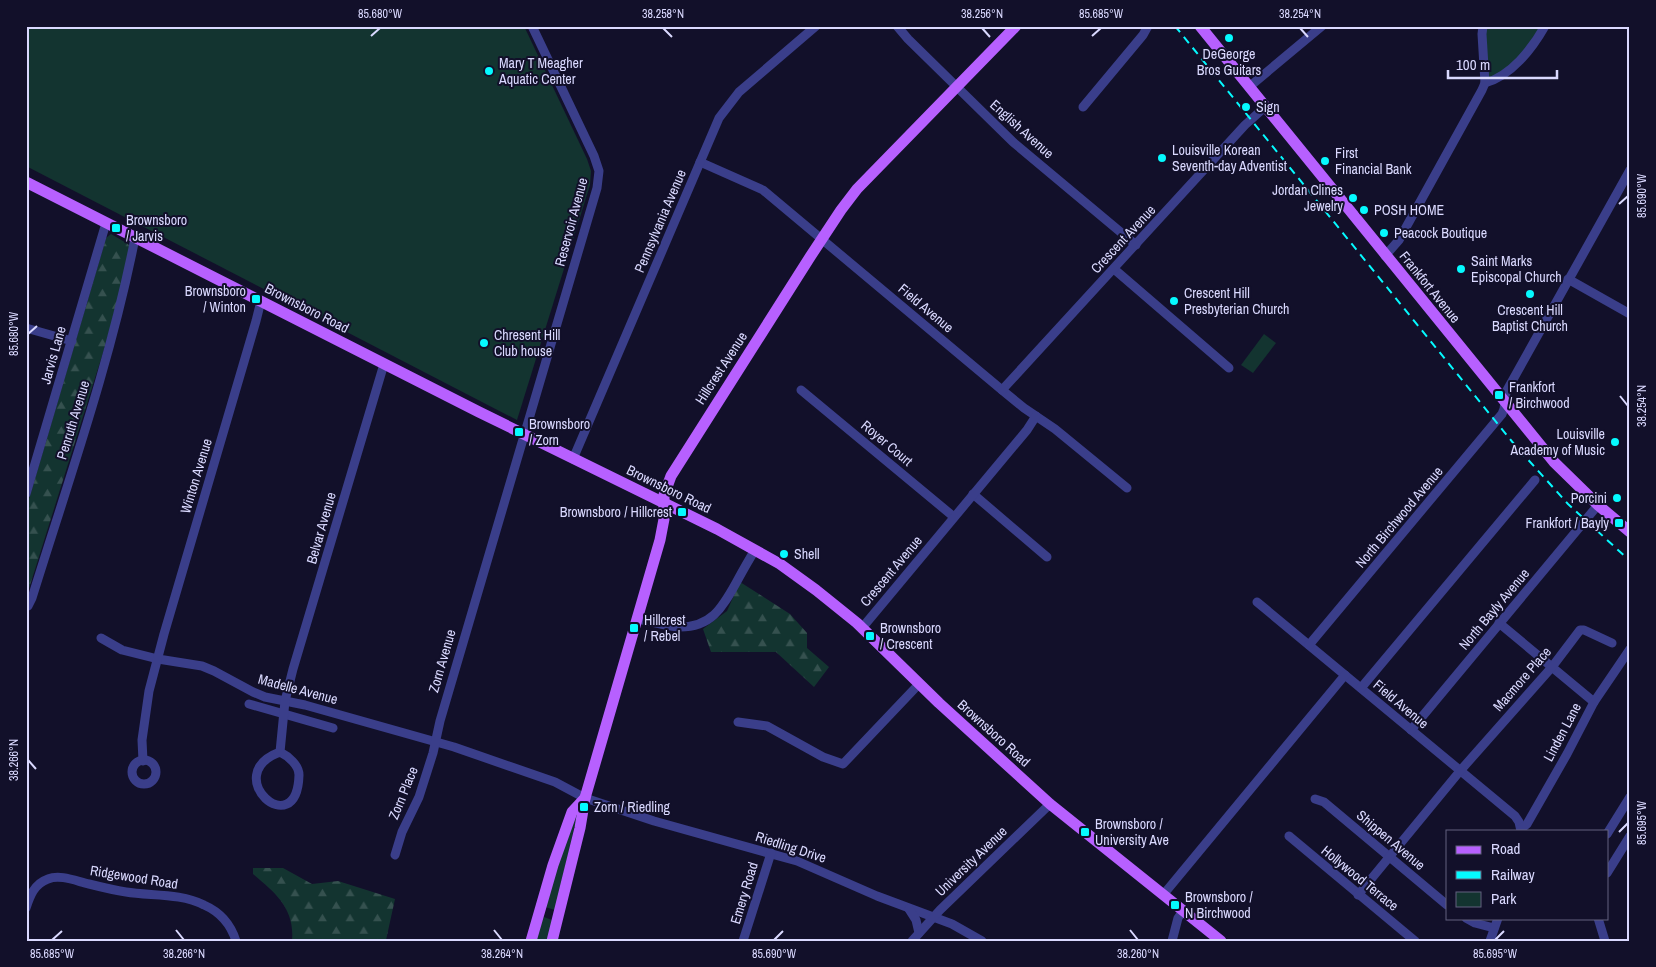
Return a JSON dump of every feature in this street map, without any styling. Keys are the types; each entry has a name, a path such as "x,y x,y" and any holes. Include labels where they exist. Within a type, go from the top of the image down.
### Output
{"main road":[{"name":"Hillcrest Avenue","path":"585,798 660,540 664,519 665,487 670,476 857,189 1016,26"},
{"name":"Frankfort Avenue","path":"1200,26 1554,462 1598,505 1630,532"},
{"name":"Brownsboro Road","path":"26,182 384,364 664,503 755,550 795,575 862,628 919,684 1050,804 1221,941"},
{"path":"531,941 553,865 572,812 585,798"},
{"path":"552,941 580,828 585,798"}],"street":[{"name":"Reservoir Avenue","path":"524,434 596,188 599,171 594,156 532,26"},
{"name":"Pennsylvania Avenue","path":"573,459 719,118 734,98 748,84 816,26"},
{"name":"English Avenue","path":"897,26 1012,142 1136,244"},
{"path":"1083,107 1143,35 1148,26"},
{"path":"1249,87 1322,26"},
{"path":"1385,256 1399,240 1485,83 1483,26"},
{"path":"1485,83 1495,80 1506,73 1534,44 1545,26"},
{"name":"Crescent Avenue","path":"1002,390 1245,126 1265,107"},
{"name":"Field Avenue","path":"700,162 763,190 1002,390 1055,429 1127,488"},
{"name":"North Birchwood Avenue","path":"1309,645 1502,414 1506,392 1630,170"},
{"name":"Jarvis Lane","path":"26,494 106,223"},
{"name":"Penruth Avenue","path":"28,606 35,589 98,386 114,331 136,238"},
{"path":"1114,269 1229,368"},
{"path":"1568,279 1630,314"},
{"name":"Winton Avenue","path":"143,761 142,740 145,709 261,301"},
{"path":"26,328 72,341"},
{"name":"Belvar Avenue","path":"280,752 285,701 293,669 384,364"},
{"name":"Royer Court","path":"802,390 954,517"},
{"name":"Crescent Avenue","path":"862,628 1027,430 1036,416"},
{"name":"Zorn Avenue","path":"435,741 524,434"},
{"path":"1361,688 1535,480"},
{"path":"973,494 1047,557"},
{"name":"North Bayly Avenue","path":"1411,730 1598,505"},
{"path":"637,619 680,627 705,622 715,615 726,601 755,550"},
{"name":"Field Avenue","path":"1257,602 1514,816 1520,822 1521,830"},
{"path":"1500,623 1594,702"},
{"name":"Macmore Place","path":"1460,771 1552,667 1580,630 1584,630 1612,643"},
{"name":"Madelle Avenue","path":"101,638 122,650 158,659 202,666 253,692 435,741"},
{"name":"Linden Lane","path":"1521,830 1532,815 1567,754 1594,702 1630,649"},
{"path":"1163,895 1345,676"},
{"path":"738,722 767,726 823,757 843,764 919,684"},
{"path":"249,704 333,728"},
{"path":"435,741 555,782 585,798"},
{"name":"Zorn Place","path":"394,854 402,832 419,797 435,741"},
{"path":"280,752 296,765 299,775 293,798 290,802 279,806 274,805 265,798 258,790 256,783 260,767 268,759 280,752"},
{"path":"1358,895 1460,771"},
{"path":"1608,832 1630,797"},
{"name":"Riedling Drive","path":"585,798 654,822 797,861 932,918 952,924 982,941"},
{"name":"Shippen Avenue","path":"1315,799 1324,802 1446,904"},
{"name":"University Avenue","path":"912,941 932,918 1050,804"},
{"name":"Hollywood Terrace","path":"1288,836 1415,941"},
{"path":"1608,871 1630,836"},
{"name":"Emery Road","path":"743,941 770,853"},
{"name":"Ridgewood Road","path":"26,908 32,892 40,883 47,879 59,877 125,892 183,898 197,902 209,907 221,916 228,924 236,941"},
{"path":"909,908 916,920 919,933"},
{"path":"1172,941 1178,918 1182,911"},
{"path":"1471,920 1494,928"},
{"path":"1490,941 1497,920"},
{"path":"1599,920 1606,941"}],"green space":[{"path":"26,26 524,26 591,171 590,185 517,420 26,166"},
{"path":"1485,26 1544,26 1510,68 1488,82"},
{"path":"111,234 128,244 131,249 106,343 26,598 26,509 106,238"},
{"path":"1264,334 1276,343 1253,373 1241,365"},
{"path":"740,582 790,614 807,633 807,648 829,667 814,687 776,652 711,652 703,629 727,611"},
{"path":"578,811 555,910 545,907 558,862"},
{"path":"253,868 283,868 312,884 338,881 395,899 386,940 292,941 292,929 287,910 276,895 253,874"},
{"path":"544,917 552,920 549,941 534,941"}],"railway":[{"path":"1175,26 1514,444 1568,504 1630,561"}],"place":[{"name":"DeGeorge Bros Guitars","path":"1229,38"},
{"name":"Mary T Meagher Aquatic Center","path":"489,71"},
{"name":"Sign","path":"1246,107"},
{"name":"Louisville Korean Seventh-day Adventist","path":"1162,158"},
{"name":"First Financial Bank","path":"1325,161"},
{"name":"Jordan Clines Jewelry","path":"1353,198"},
{"name":"POSH HOME","path":"1364,210"},
{"name":"Brownsboro / Jarvis","path":"116,228"},
{"name":"Peacock Boutique","path":"1384,233"},
{"name":"Saint Marks Episcopal Church","path":"1461,269"},
{"name":"Crescent Hill Baptist Church","path":"1530,294"},
{"name":"Brownsboro / Winton","path":"256,299"},
{"name":"Crescent Hill Presbyterian Church","path":"1174,301"},
{"name":"Chresent Hill Club house","path":"484,343"},
{"name":"Frankfort / Birchwood","path":"1499,395"},
{"name":"Brownsboro / Zorn","path":"519,432"},
{"name":"Louisville Academy of Music","path":"1615,442"},
{"name":"Porcini","path":"1617,498"},
{"name":"Brownsboro / Hillcrest","path":"682,512"},
{"name":"Frankfort / Bayly","path":"1619,523"},
{"name":"Shell","path":"784,554"},
{"name":"Hillcrest / Rebel","path":"634,628"},
{"name":"Brownsboro / Crescent","path":"870,636"},
{"name":"Zorn / Riedling","path":"584,807"},
{"name":"Brownsboro / University Ave","path":"1085,832"},
{"name":"Brownsboro / N Birchwood","path":"1175,905"}]}
